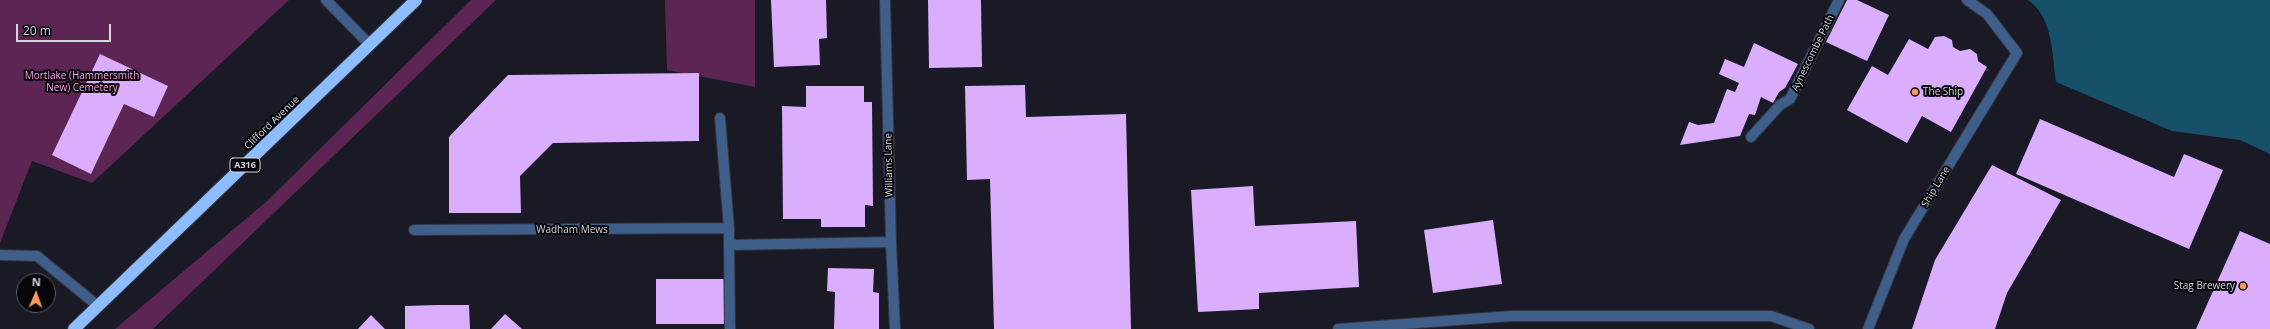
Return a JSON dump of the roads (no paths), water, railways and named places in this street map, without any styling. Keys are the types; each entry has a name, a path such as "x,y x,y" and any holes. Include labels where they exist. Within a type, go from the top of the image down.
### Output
{"highway":[{"name":"Clifford Avenue","path":"74,329 416,0"}],"street":[{"path":"326,0 370,45"},
{"name":"Williams Lane","path":"885,0 891,242 895,329"},
{"name":"Aynescombe Path","path":"1751,137 1780,105 1790,99 1839,0"},
{"name":"Ship Lane","path":"1868,329 1904,240 2017,53 1986,14 1967,0"},
{"path":"720,118 729,228 730,329"},
{"name":"Wadham Mews","path":"414,230 729,228"},
{"path":"729,245 891,242"},
{"path":"0,255 37,256 98,306"},
{"path":"1338,329 1511,316 1770,316 1809,329"}],"water":[{"path":"2028,0 2270,0 2270,154 2240,140 2172,131 2056,82 2052,48 2047,26 2036,7"}],"place":[{"name":"The Ship","path":"1915,92"},
{"name":"Stag Brewery","path":"2243,286"}],"park label":[{"name":"Mortlake (Hammersmith New) Cemetery","path":"82,82"}]}
